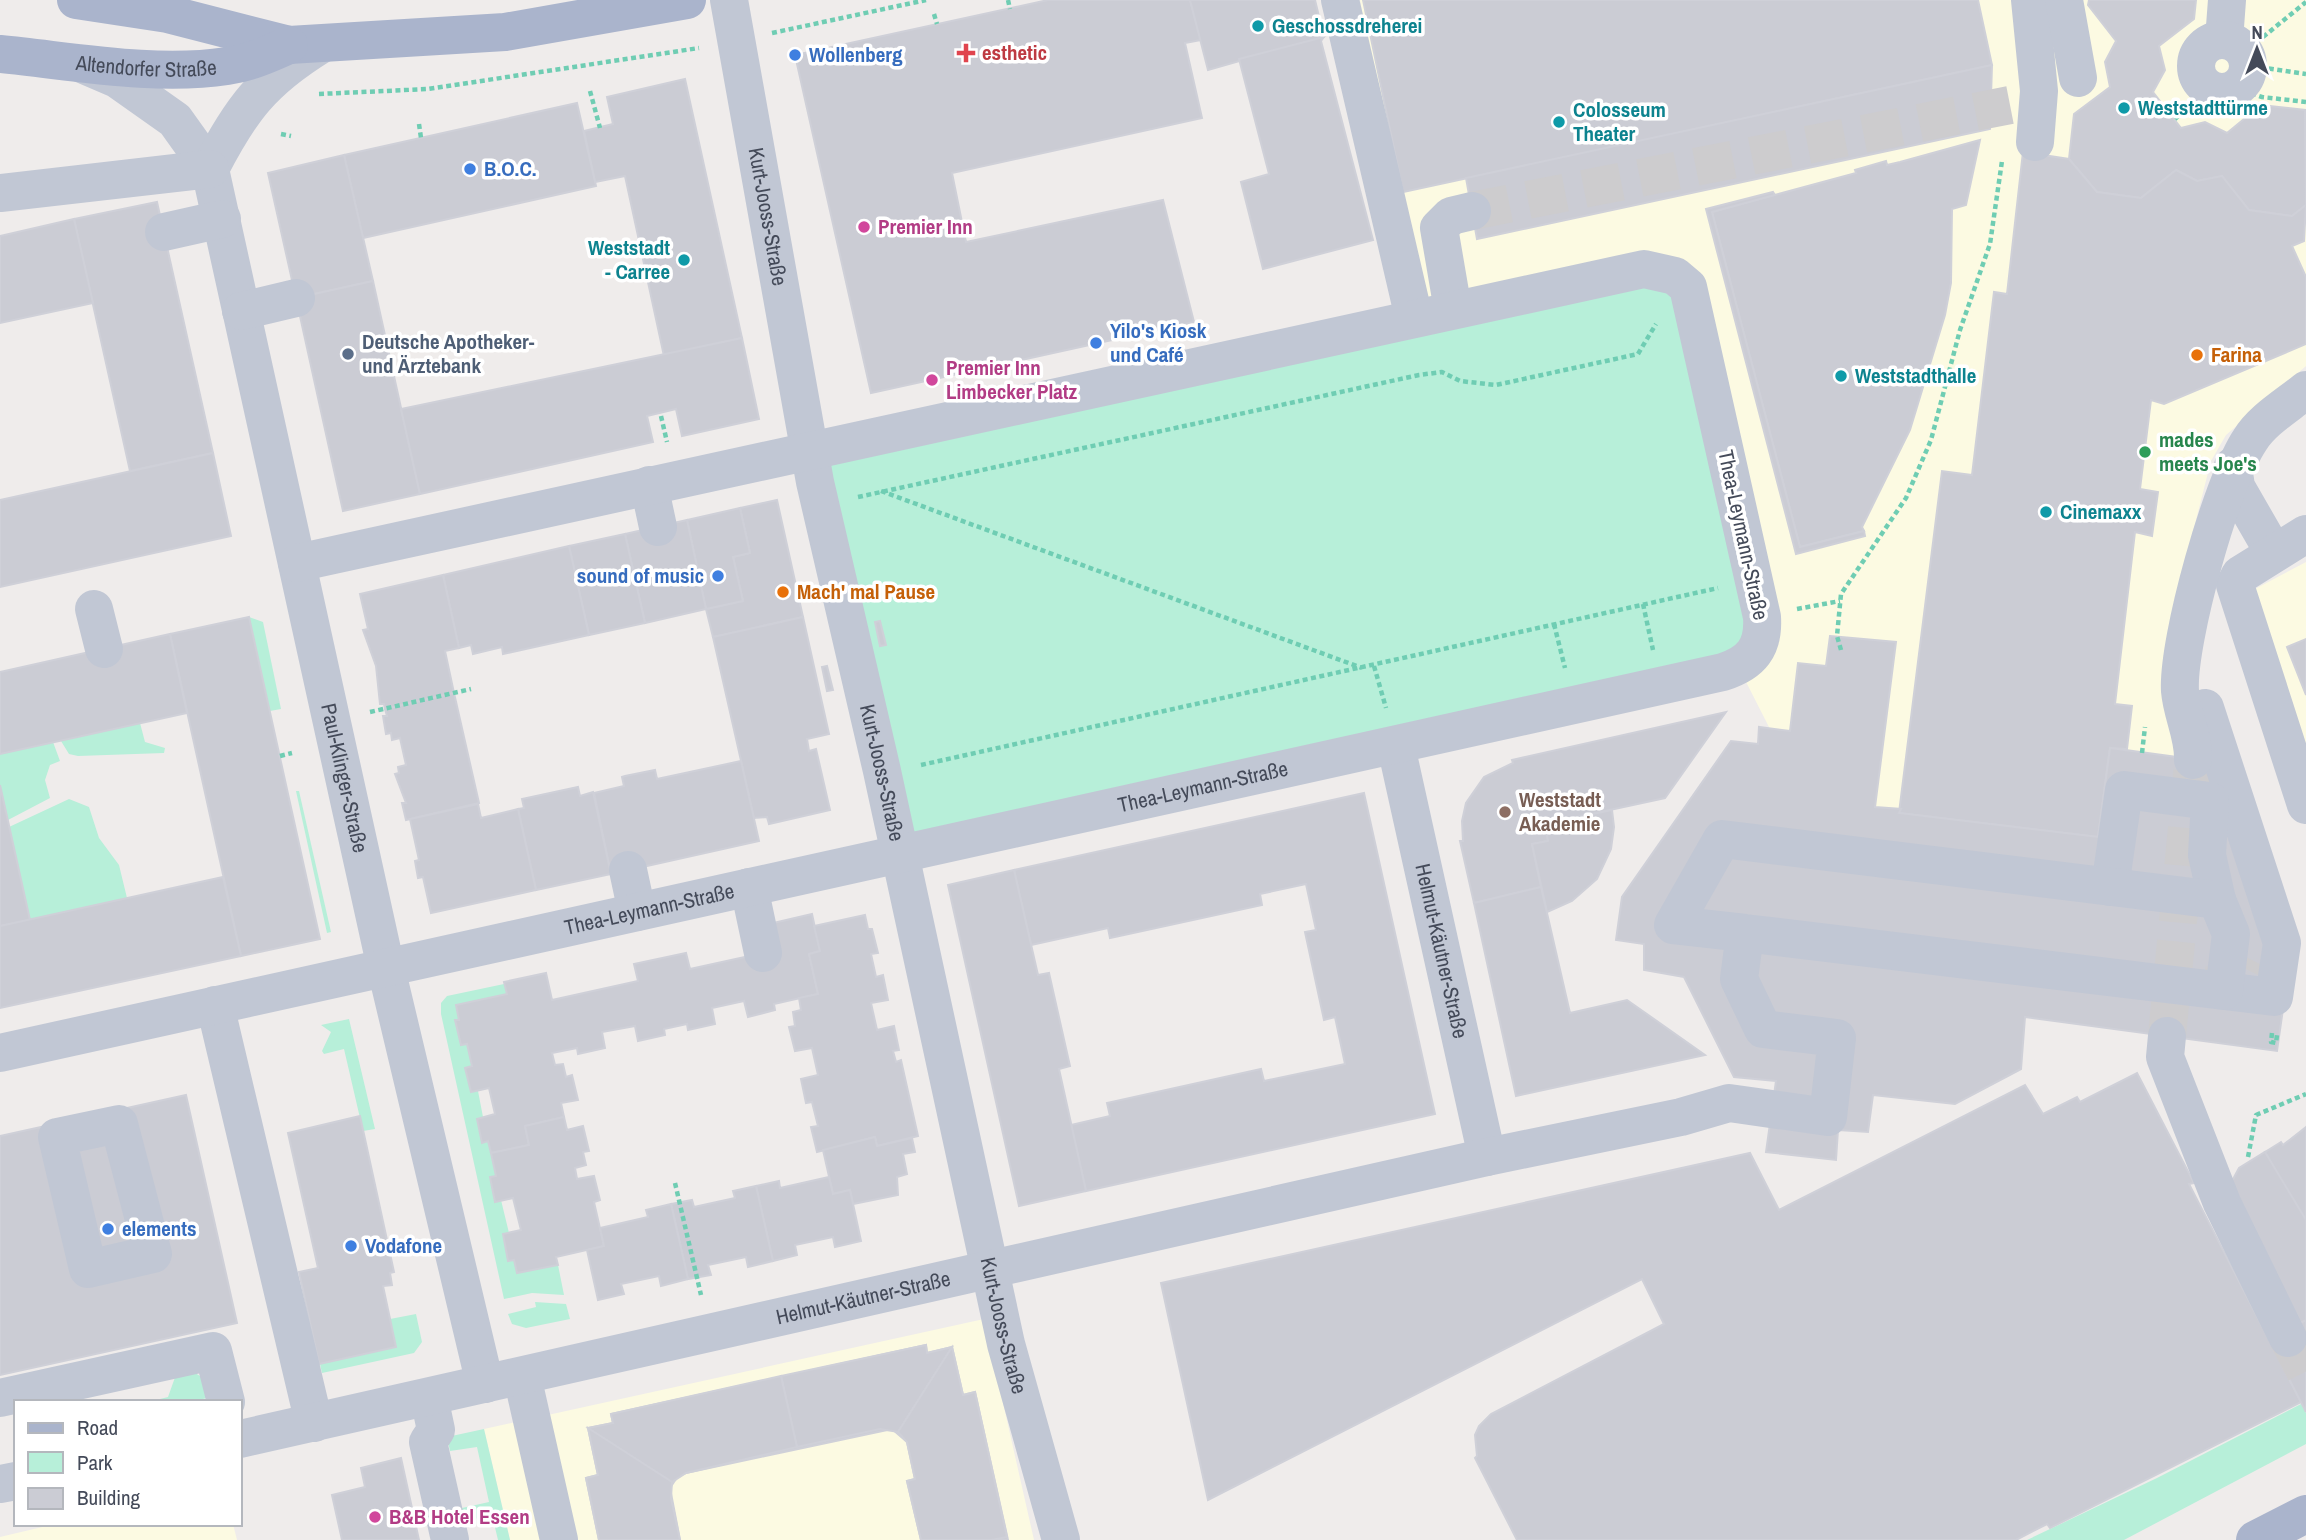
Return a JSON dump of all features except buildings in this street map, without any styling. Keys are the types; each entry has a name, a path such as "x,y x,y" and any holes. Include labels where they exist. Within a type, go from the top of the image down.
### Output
{"main road":[{"name":"Altendorfer Straße","path":"76,0 168,14 304,45"},
{"name":"Altendorfer Straße","path":"0,54 74,62 197,69 229,66 304,45 505,32 574,12 687,0"},
{"path":"2255,1540 2306,1514"}],"street":[{"name":"Kurt-Jooss-Straße","path":"729,0 808,451 882,771 1020,1401 1060,1540"},
{"path":"1340,0 1414,318"},
{"path":"2019,150 2039,92 2030,0"},
{"path":"2064,0 2078,78"},
{"path":"2227,0 2232,67"},
{"path":"0,193 210,169 234,122 261,89 288,65 304,45"},
{"name":"Paul-Klinger-Straße","path":"74,62 117,79 175,120 210,169 386,968 485,1384"},
{"path":"1453,310 1439,228 1451,216 1472,211"},
{"path":"164,232 222,219"},
{"path":"297,563 1644,269 1675,276"},
{"name":"Thea-Leymann-Straße","path":"0,1053 70,1051 215,1005 1396,746 1740,666 1758,649 1763,633 1688,287 1675,276"},
{"path":"241,311 296,298"},
{"path":"2193,760 2193,747 2180,689 2182,667 2191,610 2234,466 2252,436 2306,390"},
{"path":"2234,466 2236,487 2290,543 2240,575 2235,585 2306,805"},
{"path":"649,485 658,527"},
{"path":"94,609 104,649"},
{"path":"2182,667 2198,688 2282,943 2274,997 1673,925 1722,839 2217,900"},
{"name":"Helmut-Käutner-Straße","path":"1396,746 1487,1157"},
{"path":"2110,887 2124,790 2210,801"},
{"path":"2210,801 2207,855 2217,900 2231,934 2224,991"},
{"path":"2210,801 2259,936 2256,962"},
{"path":"628,870 637,912"},
{"path":"749,887 763,953"},
{"name":"Helmut-Käutner-Straße","path":"242,1439 1487,1157 1681,1117 1729,1103 1828,1117 1837,1038 1763,1029 1739,979 1745,933"},
{"path":"215,1005 314,1423"},
{"path":"2167,1036 2165,1057 2222,1203 2288,1338"},
{"path":"1681,1117 1768,1135"},
{"path":"0,1398 213,1351 225,1400"},
{"path":"523,1376 559,1540"},
{"path":"429,1397 436,1430 428,1442 450,1540"}],"path":[{"path":"1008,0 1010,9"},
{"path":"2175,119 2306,2"},
{"path":"934,14 937,24"},
{"path":"2232,67 2306,75"},
{"path":"2232,67 2262,97 2306,102"},
{"path":"590,92 600,128"},
{"path":"419,124 421,138"},
{"path":"281,134 291,136"},
{"path":"1841,650 1838,636 1841,594 1906,498 1931,440 1960,330 2019,150"},
{"path":"854,498 1419,374 1442,372 1461,382 1496,385 1638,354 1660,318 1675,276"},
{"path":"661,416 668,447"},
{"path":"881,491 1363,668"},
{"path":"882,771 929,765 1731,585 1753,577"},
{"path":"385,709 471,689"},
{"path":"2143,751 2147,714"},
{"path":"279,756 292,753"},
{"path":"2246,1167 2256,1115 2306,1094"},
{"path":"675,1183 701,1295"}],"shaded area":[{"path":"1360,0 2306,0 2306,366 2226,435 2211,461 2171,618 2193,770 1949,914 1771,731 1741,672 1418,311"},
{"path":"2306,562 2306,745 2255,589"},
{"path":"984,1319 1034,1540 510,1540 484,1429"},
{"path":"47,1526 234,1526 237,1540 0,1540 0,1537"}],"green space":[{"path":"1672,280 1761,646 900,854 808,451"},
{"path":"249,617 263,622 281,709 270,711"},
{"path":"140,723 145,742 165,748 164,753 78,756 69,754 61,741"},
{"path":"53,742 60,761 50,765 45,780 50,798 8,820 0,785 0,754"},
{"path":"296,791 299,791 331,932 327,933"},
{"path":"69,799 89,807 99,838 119,865 127,898 30,920 9,827"},
{"path":"504,984 507,994 456,1005 459,1020 455,1021 461,1045 467,1044 472,1066 466,1068 471,1092 478,1091 483,1117 477,1119 483,1143 488,1141 496,1176 490,1177 501,1200 509,1233 503,1234 508,1261 514,1260 517,1273 558,1265 564,1295 532,1293 504,1299 441,1014 441,1003 447,996"},
{"path":"349,1019 375,1129 363,1131 344,1049 324,1054 322,1051 331,1032 321,1025"},
{"path":"535,1302 566,1304 570,1319 526,1328 512,1324 508,1314 536,1307"},
{"path":"416,1314 422,1342 414,1353 322,1373 320,1364 390,1319"},
{"path":"178,1369 189,1369 203,1378 207,1398 156,1400 168,1397"},
{"path":"2301,1404 2306,1413 2306,1444 2124,1540 2027,1540 2157,1478"},
{"path":"484,1429 510,1540 498,1540 492,1515 465,1521 462,1508 489,1502 477,1447 450,1451 447,1437"}],"tunnel":[{"path":"1472,211 2010,105"},
{"path":"2167,1036 2193,765"},
{"path":"2203,985 2232,989 2245,984 2256,962"},
{"path":"2288,1338 2306,1373"}],"place":[{"name":"Geschossdreherei","path":"1258,26"},
{"name":"esthetic","path":"966,53"},
{"name":"Wollenberg","path":"795,55"},
{"name":"Weststadttürme","path":"2124,108"},
{"name":"Colosseum Theater","path":"1559,122"},
{"name":"B.O.C.","path":"470,169"},
{"name":"Premier Inn","path":"864,227"},
{"name":"Weststadt - Carree","path":"684,260"},
{"name":"Yilo's Kiosk und Café","path":"1096,343"},
{"name":"Deutsche Apotheker- und Ärztebank","path":"348,354"},
{"name":"Farina","path":"2197,355"},
{"name":"Weststadthalle","path":"1841,376"},
{"name":"Premier Inn Limbecker Platz","path":"932,380"},
{"name":"mades meets Joe's","path":"2145,452"},
{"name":"Cinemaxx","path":"2046,512"},
{"name":"sound of music","path":"718,576"},
{"name":"Mach' mal Pause","path":"783,592"},
{"name":"Weststadt Akademie","path":"1505,812"},
{"name":"elements","path":"108,1229"},
{"name":"Vodafone","path":"351,1246"},
{"name":"B&B Hotel Essen","path":"375,1517"}]}
